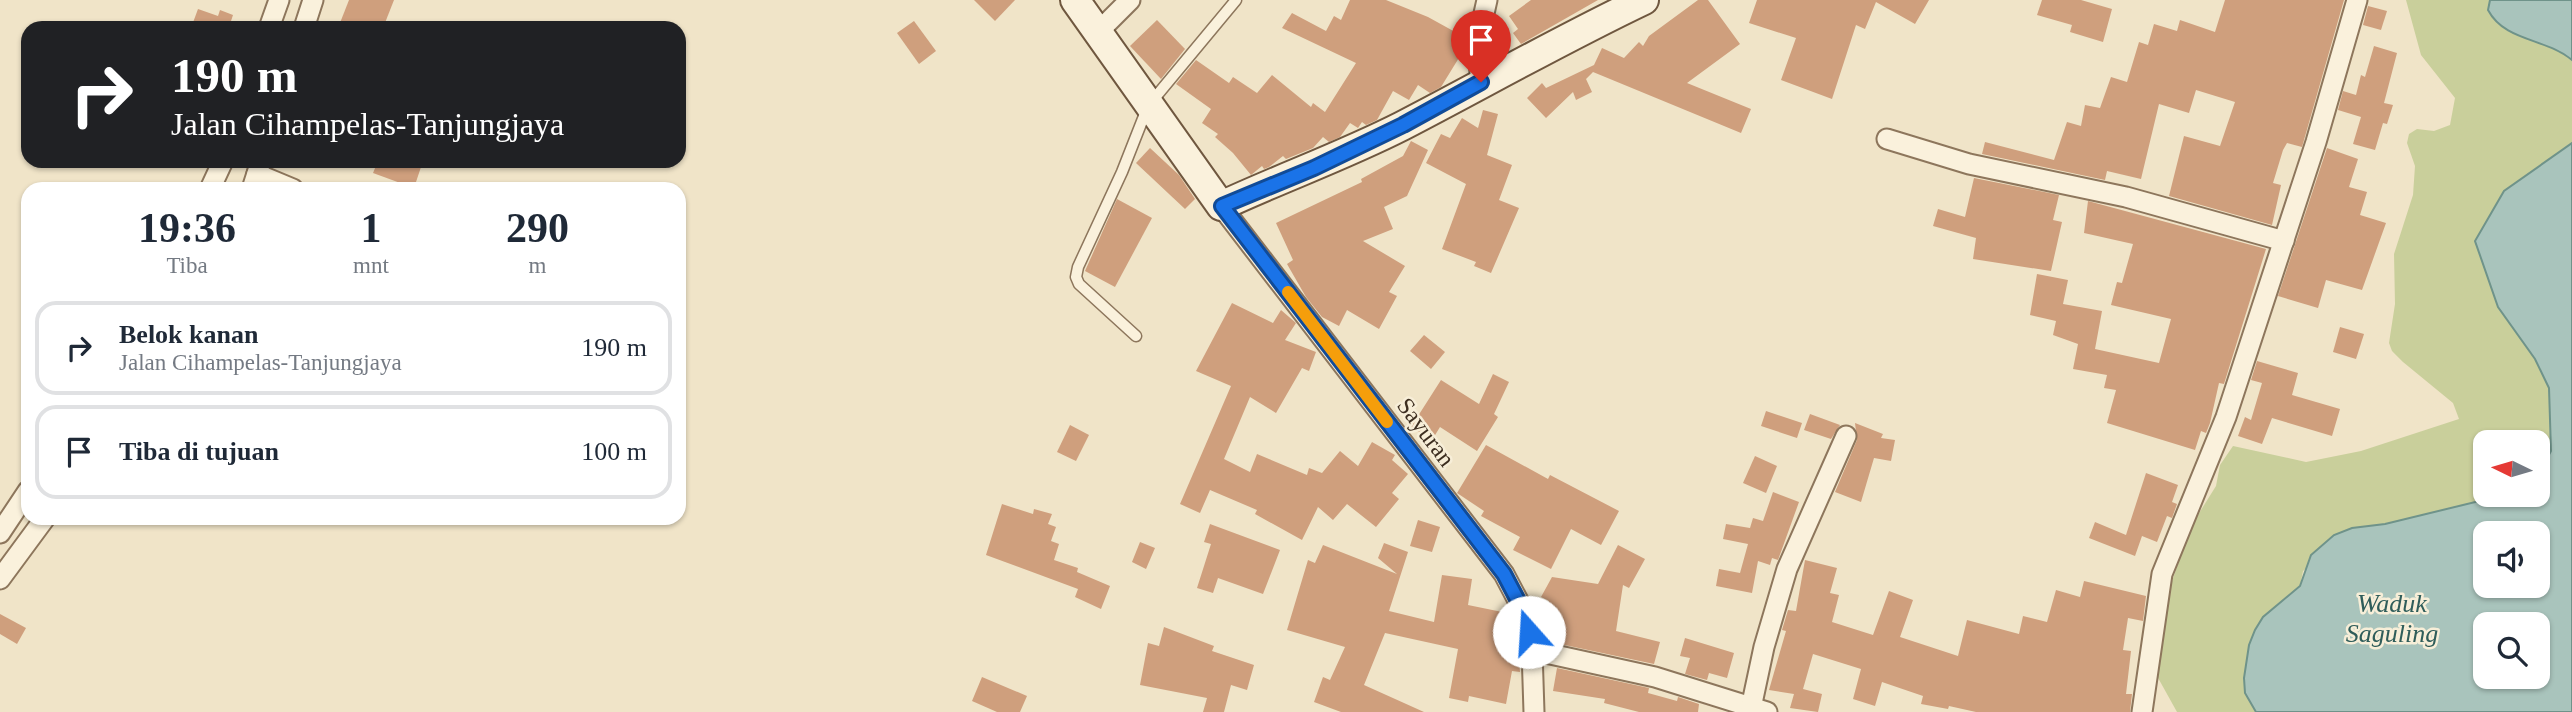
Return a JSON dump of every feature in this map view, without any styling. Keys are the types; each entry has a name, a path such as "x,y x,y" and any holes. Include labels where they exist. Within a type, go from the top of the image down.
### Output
{"main road":[{"path":"1075,0 1148,106 1222,206 1325,163 1403,125 1481,82 1644,0"}],"street":[{"path":"272,21 279,0"},
{"path":"306,21 313,0"},
{"path":"1098,32 1130,0"},
{"path":"1481,82 1477,45 1488,0"},
{"path":"2142,712 2162,574 2222,429 2284,241 2357,0"},
{"path":"1887,139 1969,164 2126,197 2284,241"},
{"path":"256,175 274,182"},
{"name":"Sayuran","path":"1222,206 1504,574 1525,614 1532,650 1534,712"},
{"path":"1532,650 1656,677 1759,710 1764,647 1787,569 1846,436"},
{"path":"0,533 21,502"},
{"path":"0,579 40,525"}],"lane":[{"path":"1136,336 1079,284 1076,277 1148,106 1236,0"}],"green space":[{"path":"2406,0 2490,0 2488,10 2505,28 2550,47 2572,60 2572,143 2504,191 2498,307 2535,359 2549,388 2551,451 2550,430 2473,430 2473,503 2385,524 2352,528 2303,571 2300,586 2263,617 2249,645 2245,693 2256,712 2177,712 2157,676 2168,593 2191,526 2216,486 2220,465 2233,446 2306,462 2361,451 2459,419 2453,403 2403,362 2392,351 2389,343 2395,304 2394,254 2413,195 2415,166 2407,143 2409,134 2417,129 2434,131 2450,125 2455,98 2421,55"}],"water":[{"path":"2490,0 2572,0 2572,60 2550,47 2505,28 2488,10"},
{"name":"Waduk Saguling","path":"2572,143 2572,712 2256,712 2245,693 2244,678 2249,645 2255,630 2263,617 2300,586 2311,555 2334,535 2352,528 2385,524 2473,503 2473,508 2550,508 2549,388 2535,359 2498,307 2475,241 2504,191"}],"building":[{"path":"349,0 394,0 386,21 341,21"},
{"path":"974,0 1015,0 995,21"},
{"path":"1350,0 1386,0 1428,17 1466,38 1465,48 1441,87 1430,93 1418,85 1409,100 1393,91 1377,120 1366,125 1362,122 1358,128 1350,123 1340,137 1329,142 1323,137 1313,148 1286,159 1283,156 1269,167 1264,169 1262,166 1251,175 1215,137 1218,134 1202,123 1211,109 1176,84 1196,60 1229,83 1233,77 1257,93 1272,75 1311,107 1313,103 1325,112 1356,63 1282,28 1292,13 1326,31 1334,16 1341,20"},
{"path":"1531,0 1598,0 1521,44 1513,33 1518,29 1509,16"},
{"path":"1698,0 1708,0 1740,44 1687,83 1751,109 1741,133 1593,72 1586,79 1592,92 1576,100 1573,92 1546,118 1527,98 1542,83 1546,88 1594,65 1602,48 1624,58 1639,42 1643,46 1649,36"},
{"path":"1757,0 1929,0 1915,24 1876,2 1865,29 1856,25 1832,99 1781,80 1796,38 1749,23"},
{"path":"2042,0 2081,0 2112,9 2103,42 2070,32 2072,25 2037,15"},
{"path":"2225,0 2344,0 2302,147 2287,143 2283,150 2273,183 2281,185 2272,225 2169,196 2184,136 2220,146 2235,102 2196,90 2189,113 2159,104 2141,179 2107,171 2105,180 1982,154 1985,142 2054,160 2067,122 2081,126 2085,105 2100,108 2111,77 2127,82 2139,42 2148,45 2154,24 2177,31 2180,20 2215,32"},
{"path":"2368,6 2387,11 2381,30 2363,25"},
{"path":"198,9 218,16 220,10 233,15 231,21 194,21"},
{"path":"1157,20 1185,49 1161,79 1130,46"},
{"path":"914,21 936,51 919,64 897,33"},
{"path":"2374,46 2397,53 2384,103 2393,105 2387,124 2383,123 2375,150 2353,144 2361,117 2338,110 2343,91 2356,95 2361,75 2365,77"},
{"path":"1483,110 1498,114 1487,155 1512,165 1499,200 1519,208 1491,273 1474,266 1476,262 1442,249 1466,184 1426,163 1441,134 1450,138 1462,118 1478,128"},
{"path":"1411,141 1428,150 1407,196 1384,207 1393,229 1363,241 1405,266 1389,292 1397,296 1379,329 1347,310 1339,326 1322,317 1306,297 1287,264 1293,260 1276,223 1362,182 1361,179 1403,156"},
{"path":"1150,148 1179,175 1195,199 1185,209 1136,163"},
{"path":"2327,148 2358,159 2349,187 2367,192 2360,215 2386,223 2362,290 2326,280 2318,308 2278,296"},
{"path":"375,168 421,168 416,182 398,182 373,173"},
{"path":"1974,178 2059,195 2053,220 2062,222 2051,271 1973,259 1976,238 1933,226 1938,209 1965,217"},
{"path":"1117,199 1152,218 1115,287 1085,271"},
{"path":"2088,201 2266,249 2224,384 2219,383 2210,423 2206,433 2201,431 2195,450 2107,423 2116,390 2104,388 2107,375 2073,369 2078,344 2053,335 2056,321 2030,315 2037,274 2068,280 2063,304 2102,311 2095,349 2159,363 2171,319 2111,305 2117,282 2122,283 2133,244 2084,233"},
{"path":"1232,303 1273,323 1281,310 1296,323 1285,340 1316,352 1309,371 1302,368 1276,413 1250,397 1224,459 1250,472 1257,454 1307,475 1309,468 1322,473 1340,451 1358,466 1372,442 1395,455 1392,460 1408,474 1392,493 1399,499 1376,527 1347,504 1333,520 1318,507 1302,540 1255,514 1257,510 1210,490 1200,513 1180,504 1231,386 1196,371"},
{"path":"2340,327 2364,334 2356,359 2333,352"},
{"path":"1424,335 1445,352 1431,369 1410,351"},
{"path":"2257,361 2298,373 2292,395 2340,409 2332,436 2272,418 2262,444 2238,436 2245,417 2251,420 2262,383 2251,380"},
{"path":"1493,374 1509,382 1494,414 1498,417 1477,451 1440,427 1432,440 1411,427 1441,380 1479,404"},
{"path":"1766,411 1802,423 1797,438 1761,426"},
{"path":"1810,414 1840,425 1831,439 1804,430"},
{"path":"1855,423 1883,434 1881,438 1895,440 1891,461 1874,458 1861,502 1835,492 1857,440"},
{"path":"1070,425 1089,435 1076,461 1057,452"},
{"path":"1486,445 1548,479 1550,475 1619,511 1601,545 1571,529 1551,569 1513,550 1520,537 1481,516 1484,511 1457,493"},
{"path":"1755,456 1777,466 1766,493 1743,483"},
{"path":"2146,473 2178,485 2172,502 2177,504 2172,518 2167,516 2157,542 2142,536 2135,556 2089,538 2095,522 2126,535"},
{"path":"1773,492 1799,502 1778,560 1772,558 1770,565 1758,561 1752,593 1716,586 1719,569 1740,573 1748,544 1723,539 1726,524 1750,528 1753,518 1763,521"},
{"path":"1002,504 1033,514 1034,509 1052,514 1048,524 1056,527 1051,541 1059,544 1054,560 1078,568 1077,572 1110,586 1101,609 1075,597 1078,589 986,555"},
{"path":"1418,520 1440,527 1432,552 1410,546"},
{"path":"1210,524 1280,550 1263,594 1218,578 1213,593 1197,588 1211,544 1204,542"},
{"path":"1140,542 1155,548 1146,569 1132,562"},
{"path":"1384,543 1408,552 1389,611 1434,622 1442,575 1472,579 1468,605 1507,613 1506,622 1514,623 1512,637 1517,637 1520,672 1512,671 1506,704 1469,696 1468,702 1449,698 1458,649 1385,633 1364,685 1424,712 1341,712 1314,702 1323,677 1330,680 1345,647 1287,630 1308,560 1315,563 1323,545 1397,574 1378,558"},
{"path":"1618,545 1645,559 1629,588 1623,585 1616,631 1660,642 1654,664 1560,644 1562,627 1546,626 1549,601 1541,597 1552,577 1598,584"},
{"path":"1805,560 1837,568 1830,593 1839,595 1832,622 1873,635 1889,591 1913,600 1900,637 1958,656 1967,620 2019,634 2023,616 2047,622 2056,590 2080,597 2084,581 2146,596 2143,621 2128,618 2123,650 2131,651 2126,694 2132,694 2130,712 1976,712 1949,706 1948,709 1921,704 1923,696 1882,682 1875,706 1853,699 1861,669 1813,654 1803,689 1822,694 1818,712 1790,708 1794,694 1769,690 1786,631 1782,630 1788,610 1796,611"},
{"path":"0,614 26,628 17,644 0,634"},
{"path":"1164,627 1214,646 1212,651 1254,665 1247,690 1231,685 1224,712 1203,712 1207,698 1140,685 1148,643 1159,646"},
{"path":"1685,638 1734,653 1727,678 1709,673 1707,680 1685,674 1690,658 1680,656"},
{"path":"1557,668 1649,688 1648,693 1677,701 1678,697 1699,704 1698,712 1639,712 1604,703 1605,699 1553,691"},
{"path":"982,677 1027,696 1020,712 997,712 972,701"}],"slow traffic":[{"path":"1288,292 1387,422"}],"route":[{"path":"1481,82 1403,125 1314,168 1222,206 1504,574 1525,614 1529,632"}]}
